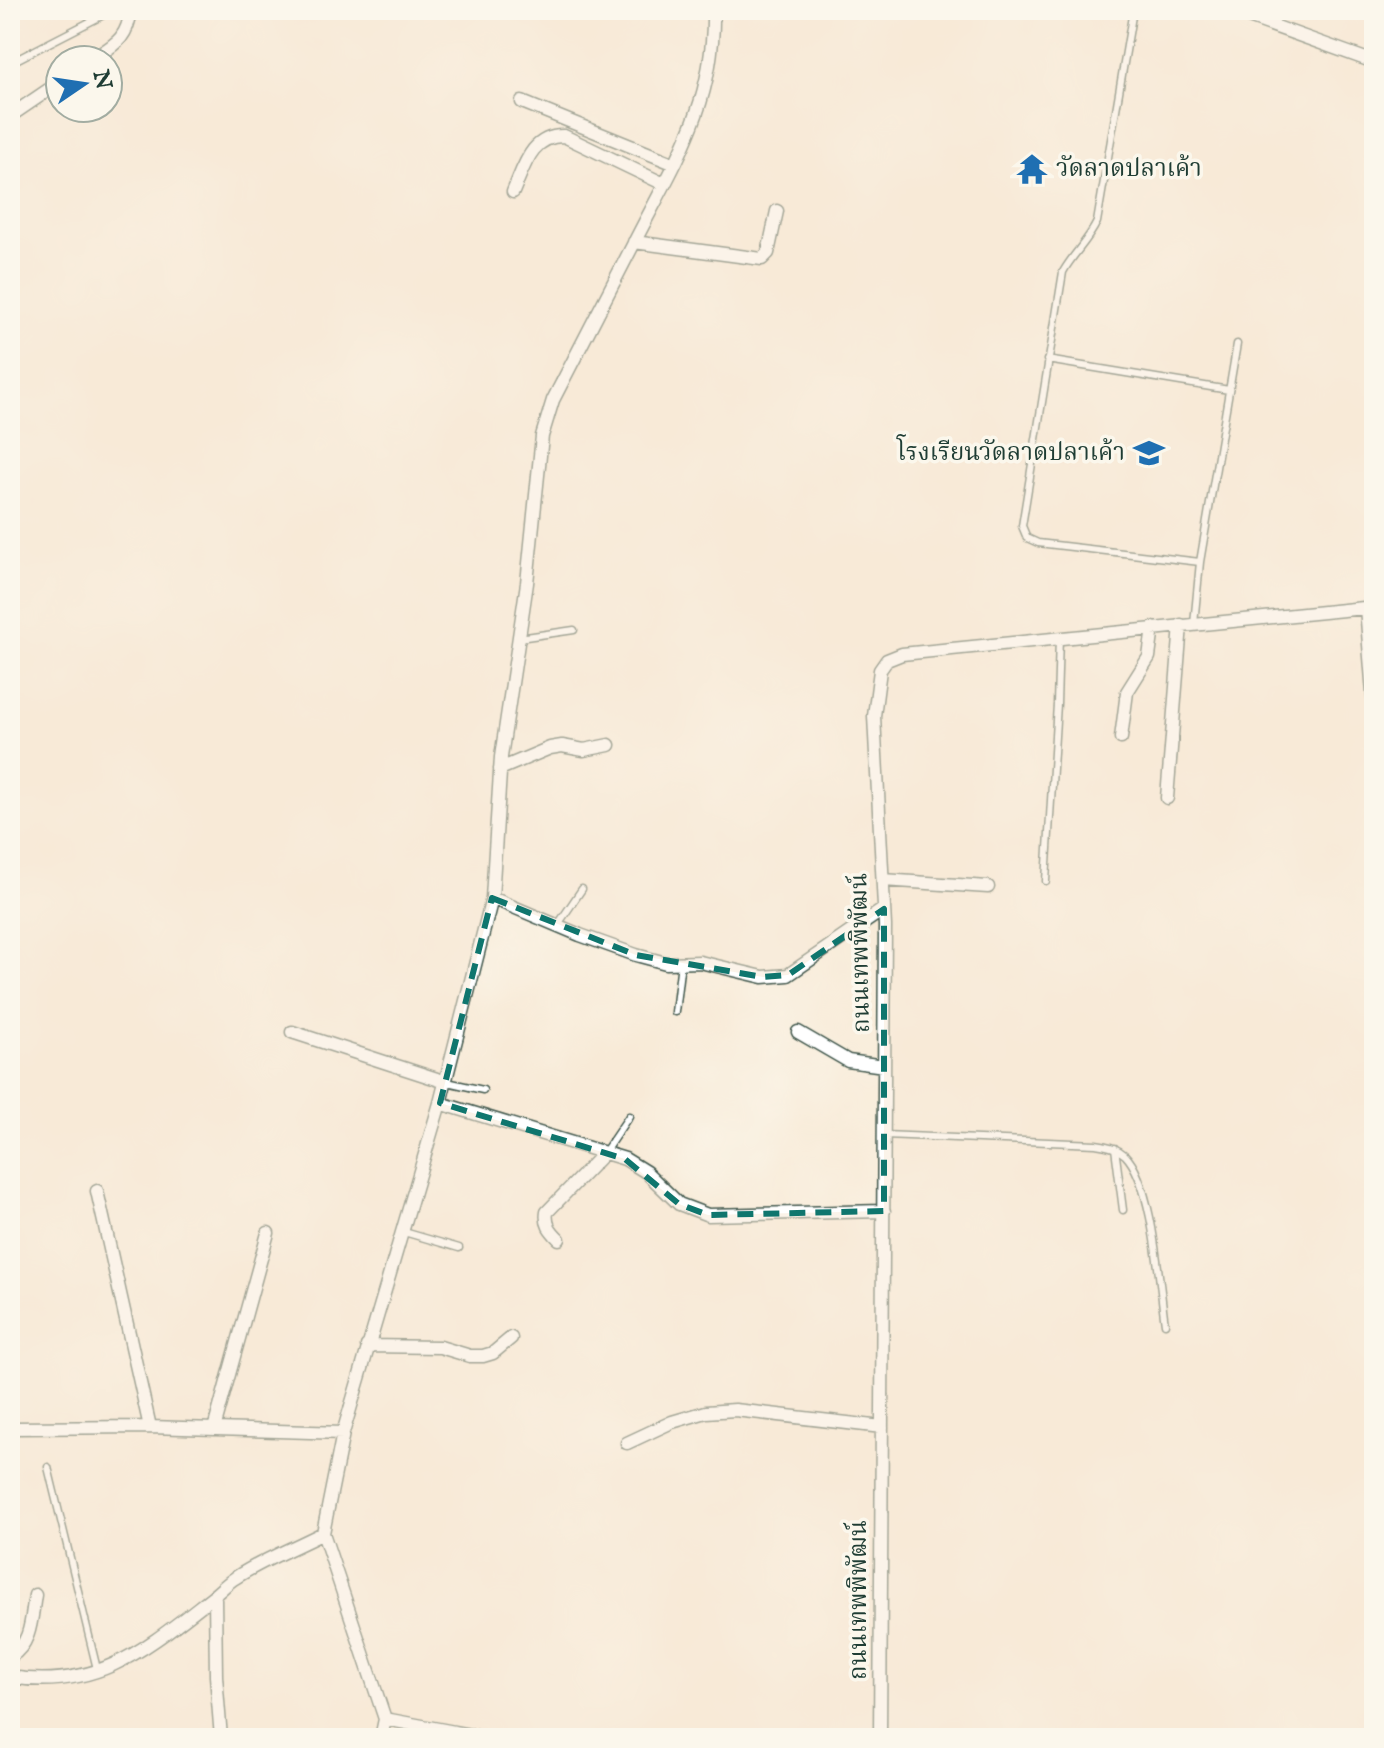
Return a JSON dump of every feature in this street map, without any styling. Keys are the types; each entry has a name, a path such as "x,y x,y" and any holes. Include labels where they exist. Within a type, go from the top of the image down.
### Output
{"street":[{"path":"115,44 129,26 131,10"},
{"path":"381,1738 385,1719 323,1533 343,1433 446,1082 492,898 500,769 527,583 542,436 553,400 675,164 704,99 711,62 713,10"},
{"path":"1229,10 1374,62"},
{"path":"10,116 44,93"},
{"path":"522,102 675,164"},
{"path":"513,192 530,153 541,141 552,136 564,136 664,184"},
{"path":"634,242 762,259 768,253 777,211"},
{"path":"1370,608 1374,706"},
{"name":"ถนนเทพพิพัฒน์","path":"880,1738 884,909 874,716 880,670 887,660 902,654 1370,608"},
{"path":"1167,798 1187,625"},
{"path":"1121,738 1127,692 1149,657 1153,628"},
{"path":"500,769 550,748 562,746 584,750 609,745"},
{"path":"883,880 988,887"},
{"path":"492,898 636,955 666,963 700,962 763,977 788,975 884,909"},
{"path":"292,1032 446,1082"},
{"path":"798,1032 848,1061 884,1066"},
{"path":"440,1103 625,1159 646,1172 679,1204 708,1215 884,1211"},
{"path":"559,1239 546,1221 547,1212 604,1153"},
{"path":"97,1191 150,1427"},
{"path":"214,1429 268,1233"},
{"path":"367,1346 440,1347 470,1356 483,1356 493,1353 511,1338"},
{"path":"627,1443 695,1414 735,1410 882,1427"},
{"path":"10,1428 150,1427 343,1433"},
{"path":"10,1677 60,1681 98,1671 139,1651 234,1579 323,1533"},
{"path":"10,1657 28,1639 35,1595"},
{"path":"215,1596 219,1736"},
{"path":"385,1719 487,1738"}],"lane":[{"path":"10,63 113,10"},
{"path":"1133,10 1097,222 1063,272 1022,526 1027,538 1038,543 1200,562"},
{"path":"1187,625 1237,344"},
{"path":"1047,360 1229,390"},
{"path":"519,638 574,630"},
{"path":"1046,881 1059,637"},
{"path":"557,926 582,889"},
{"path":"675,1012 681,962"},
{"path":"446,1082 483,1090"},
{"path":"604,1153 629,1116"},
{"path":"884,1135 1096,1144 1115,1148 1136,1170 1146,1197 1165,1324"},
{"path":"1115,1148 1123,1210"},
{"path":"400,1231 459,1248"},
{"path":"48,1467 98,1671"}],"highlighted area":[{"path":"492,898 636,955 763,977 788,975 884,909 884,1211 708,1215 679,1204 625,1159 440,1103"}],"place":[{"name":"วัดลาดปลาเค้า","path":"1032,169"},
{"name":"โรงเรียนวัดลาดปลาเค้า","path":"1149,453"}]}
